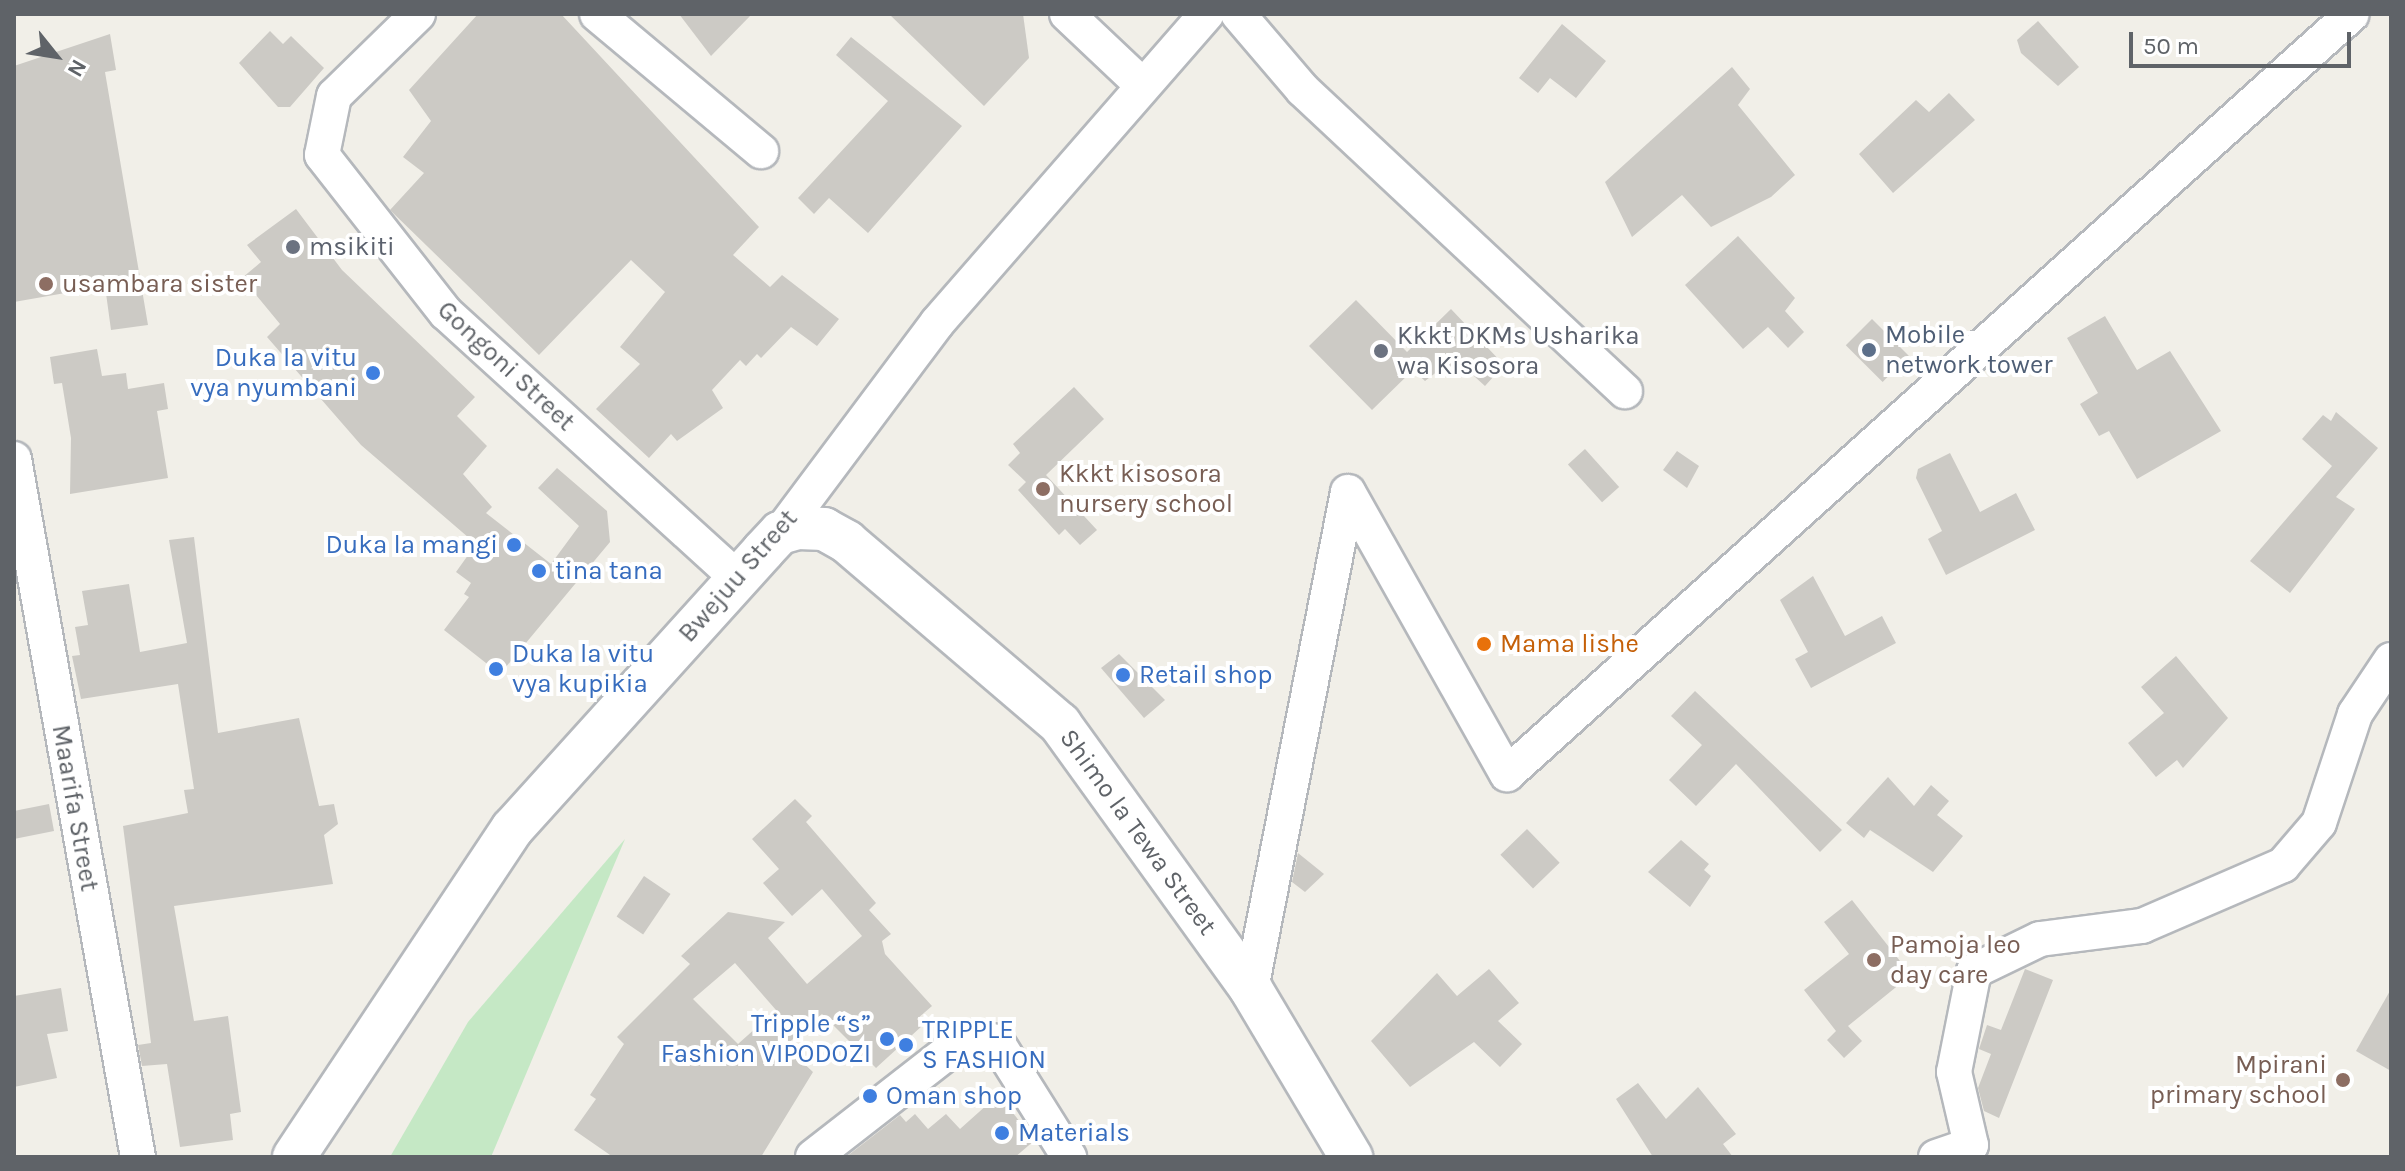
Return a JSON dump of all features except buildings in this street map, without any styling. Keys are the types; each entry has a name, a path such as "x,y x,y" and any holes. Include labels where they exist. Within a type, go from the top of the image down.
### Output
{"street":[{"name":"Gongoni Street","path":"418,14 334,96 322,155 446,313 737,578"},
{"path":"597,14 761,151"},
{"path":"1067,14 1142,85"},
{"name":"Bwejuu Street","path":"294,1157 512,829 780,533 937,323 1207,14"},
{"path":"1238,14 1303,90 1625,391"},
{"path":"1251,989 1348,492 1507,774 2352,14"},
{"name":"Maarifa Street","path":"14,459 138,1157"},
{"name":"Shimo la Tewa Street","path":"780,533 824,529 847,542 1060,724 1251,989 1351,1157"},
{"path":"1936,1157 1974,1151 1954,1072 1974,971 2040,939 2142,926 2283,865 2319,823 2355,714 2391,660"},
{"path":"813,1157 967,1037 997,1042 1069,1157"}],"green space":[{"path":"625,839 491,1157 390,1157 468,1022"}],"place":[{"name":"msikiti","path":"293,247"},
{"name":"usambara sister","path":"46,284"},
{"name":"Mobile network tower","path":"1869,350"},
{"name":"Kkkt DKMs Usharika wa Kisosora","path":"1381,351"},
{"name":"Duka la vitu vya nyumbani","path":"373,373"},
{"name":"Kkkt kisosora nursery school","path":"1043,489"},
{"name":"Duka la mangi","path":"514,545"},
{"name":"tina tana","path":"539,571"},
{"name":"Mama lishe","path":"1484,644"},
{"name":"Duka la vitu vya kupikia","path":"496,669"},
{"name":"Retail shop","path":"1123,675"},
{"name":"Pamoja leo day care","path":"1874,960"},
{"name":"Tripple “s” Fashion VIPODOZI","path":"887,1039"},
{"name":"TRIPPLE S FASHION","path":"906,1045"},
{"name":"Mpirani primary school","path":"2343,1080"},
{"name":"Oman shop","path":"870,1096"},
{"name":"Materials","path":"1002,1133"}]}
